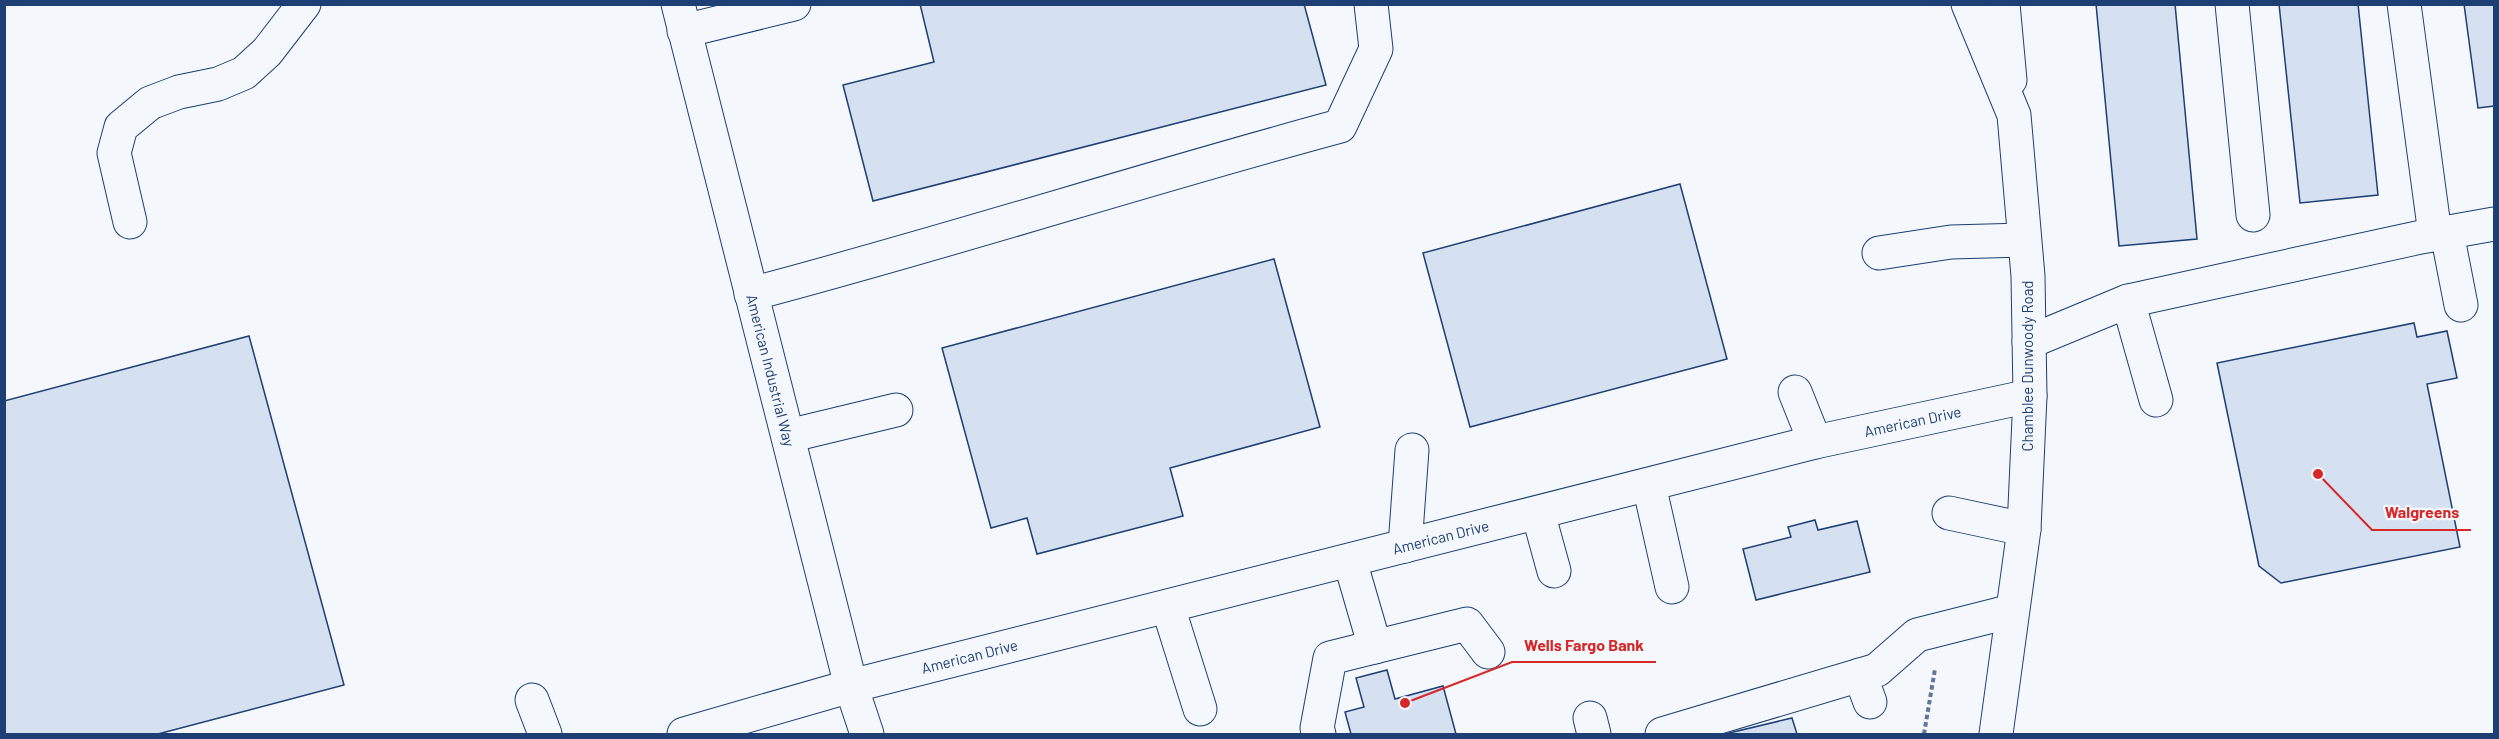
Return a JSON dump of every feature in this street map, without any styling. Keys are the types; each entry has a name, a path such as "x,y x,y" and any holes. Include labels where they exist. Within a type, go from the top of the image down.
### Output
{"street":[{"path":"130,222 114,153 121,127 150,103 179,92 218,84 244,73 267,52 304,4"},
{"path":"681,18 794,4"},
{"path":"751,294 854,267 1236,154 1340,126 1376,49 1371,4"},
{"name":"Chamblee Dunwoody Road","path":"1968,4 2014,115 2025,240 2029,342 2030,396 2024,529 1996,735"},
{"path":"2003,4 2014,115"},
{"path":"2232,4 2253,214"},
{"path":"2404,4 2441,233 2461,305"},
{"name":"American Industrial Way","path":"681,18 851,686 867,735"},
{"path":"2029,342 2128,302 2441,233 2494,224"},
{"path":"1880,253 1951,242 2025,240"},
{"path":"2128,302 2156,399"},
{"path":"1795,392 1815,442"},
{"name":"American Drive","path":"684,735 851,686 1815,442 2030,396"},
{"path":"788,436 896,410"},
{"path":"1406,546 1412,450"},
{"path":"1649,484 1672,587"},
{"path":"1538,513 1554,571"},
{"path":"1949,513 2024,529"},
{"path":"1350,561 1375,647"},
{"path":"1168,607 1200,709"},
{"path":"1662,735 1865,688 1877,670 1917,635 2012,611"},
{"path":"1319,735 1317,728 1330,658 1467,624 1488,652"},
{"path":"532,700 545,735"}],"path":[{"path":"1923,735 1935,668"}],"building":[{"path":"920,4 1304,4 1326,85 873,201 843,85 934,62"},
{"path":"2096,4 2175,4 2197,239 2119,246"},
{"path":"2279,4 2358,4 2378,195 2300,203"},
{"path":"2464,4 2494,4 2494,106 2478,108"},
{"path":"1680,184 1727,359 1470,427 1423,253"},
{"path":"1274,259 1320,427 1170,468 1183,516 1037,554 1027,518 991,528 942,348"},
{"path":"2414,323 2417,337 2447,331 2457,378 2427,384 2460,547 2281,583 2259,566 2217,363"},
{"path":"249,336 344,685 158,734 4,734 4,401"},
{"path":"1815,520 1818,530 1857,521 1870,572 1756,600 1743,549 1791,537 1788,527"},
{"path":"1387,670 1395,699 1443,686 1456,734 1351,734 1345,712 1364,707 1356,678"},
{"path":"1792,718 1797,734 1725,734"}],"place":[{"name":"Walgreens","path":"2318,474"},
{"name":"Wells Fargo Bank","path":"1405,703"}]}
